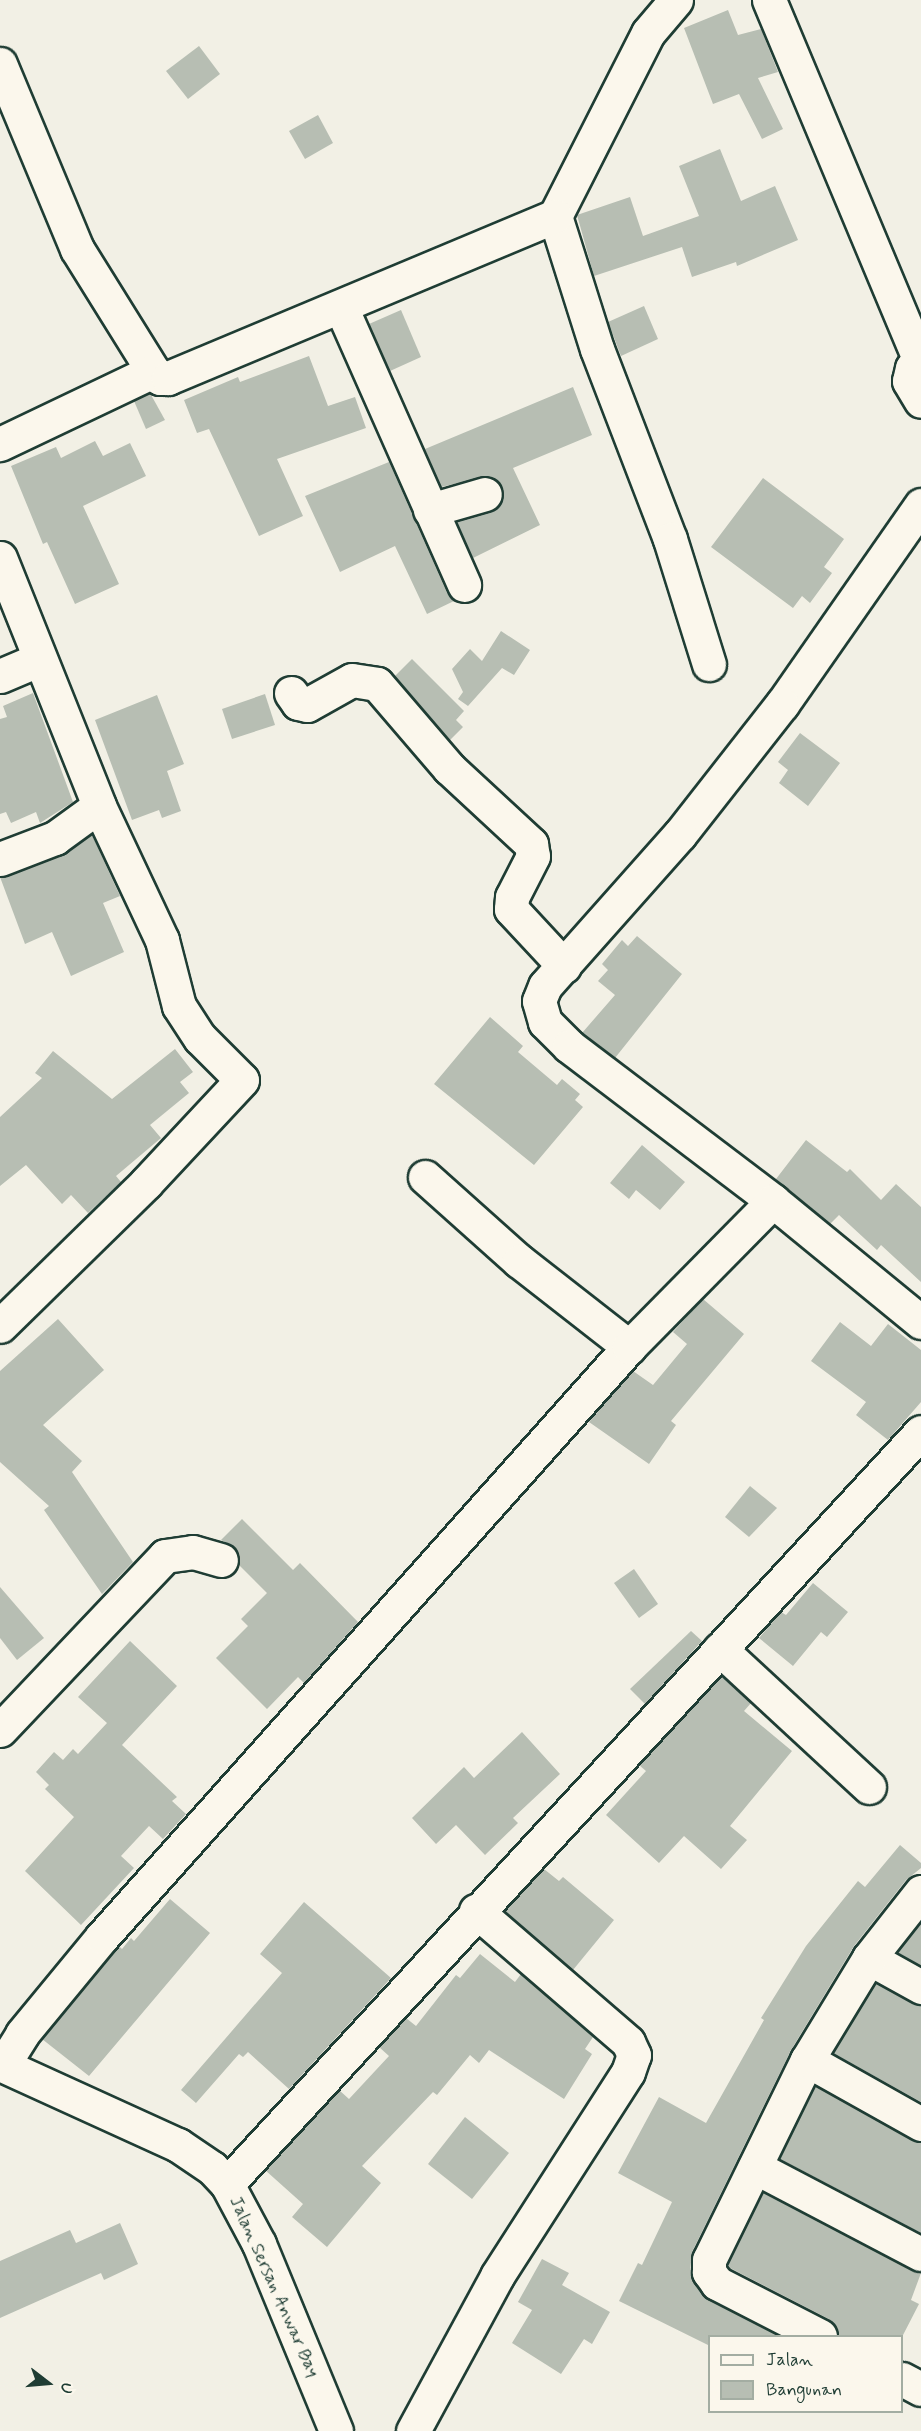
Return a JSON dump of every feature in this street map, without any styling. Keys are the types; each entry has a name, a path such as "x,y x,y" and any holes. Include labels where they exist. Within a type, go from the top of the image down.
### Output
{"street":[{"path":"0,64 77,249 153,371 160,378 168,378 555,216 648,33 676,0"},
{"path":"769,0 920,358 909,381 921,401"},
{"path":"555,216 597,349 670,539 709,664"},
{"path":"340,307 464,585"},
{"path":"0,444 153,371"},
{"path":"430,510 484,494"},
{"path":"921,505 782,704 680,834 545,986 539,1001 545,1022 555,1034 773,1201 921,1322"},
{"path":"0,558 99,806 162,940 179,1006 200,1038 242,1080 146,1183 0,1326"},
{"path":"0,676 40,659"},
{"path":"291,693 298,703 307,705 352,680 377,684 449,768 531,844 533,856 512,897 511,909 564,966"},
{"path":"0,859 55,838 99,806"},
{"path":"425,1177 519,1261 629,1347"},
{"path":"2,2064 22,2034 102,1937 629,1347 773,1201"},
{"path":"227,2184 476,1911 921,1432"},
{"path":"0,1730 165,1556 193,1552 221,1560"},
{"path":"720,1649 869,1787"},
{"path":"816,2335 717,2283 709,2272 713,2250 807,2060 869,1958 921,1892"},
{"path":"413,2431 497,2276 616,2091 634,2055 628,2042 476,1911"},
{"path":"869,1958 921,1987"},
{"path":"807,2060 921,2124"},
{"name":"Jalan Sersan Anwar Bay","path":"2,2064 178,2145 212,2168 227,2184 259,2244 336,2431"},
{"path":"755,2167 921,2254"},
{"path":"903,2380 921,2389"}],"building":[{"path":"728,10 738,35 761,29 778,72 758,78 783,129 762,139 739,94 713,104 684,28"},
{"path":"199,46 220,74 188,99 166,71"},
{"path":"318,115 333,143 305,159 289,131"},
{"path":"720,149 741,201 775,186 798,240 737,266 736,262 692,277 682,247 594,276 577,215 630,197 643,236 699,216 679,166"},
{"path":"644,306 658,339 621,356 608,322"},
{"path":"401,310 421,357 390,371 369,324"},
{"path":"309,356 328,406 355,397 366,428 277,459 303,516 259,536 209,429 197,433 184,400 238,377 240,382"},
{"path":"573,387 592,435 513,468 540,525 473,558 457,522 498,507 503,488 489,476 441,487 425,449"},
{"path":"150,393 165,420 146,429 134,401"},
{"path":"95,441 103,456 130,443 146,476 83,506 119,584 75,604 47,542 43,544 11,466 56,447 61,458"},
{"path":"389,462 447,593 454,601 427,614 395,546 340,572 305,496"},
{"path":"763,478 844,539 824,567 832,573 810,603 802,596 793,608 711,547"},
{"path":"501,631 530,650 514,675 502,668 468,706 458,699 463,692 452,669 470,649 482,661"},
{"path":"412,659 464,711 456,720 463,727 450,740 395,676"},
{"path":"33,693 73,802 40,823 36,812 11,823 6,812 0,814 0,719 7,717 3,706"},
{"path":"265,694 275,725 232,739 222,709"},
{"path":"157,695 184,764 167,771 181,811 162,818 159,810 132,820 95,720"},
{"path":"800,733 840,763 808,806 779,783 788,770 778,762"},
{"path":"92,835 120,896 103,903 124,952 71,976 52,932 25,944 0,877 62,855"},
{"path":"637,936 682,974 615,1058 582,1033 615,995 598,981 608,970 602,964 622,940 628,946"},
{"path":"490,1017 523,1046 518,1052 557,1085 562,1079 580,1094 575,1100 583,1107 534,1165 434,1084"},
{"path":"175,1049 193,1072 180,1082 189,1093 150,1125 161,1138 116,1176 121,1182 88,1213 71,1195 62,1204 26,1165 0,1186 0,1117 42,1078 35,1073 53,1051 112,1099"},
{"path":"806,1140 847,1172 850,1169 881,1200 896,1184 921,1207 921,1282 881,1245 877,1250 839,1215 830,1224 776,1179"},
{"path":"642,1145 685,1182 660,1210 636,1190 629,1199 610,1183"},
{"path":"703,1299 744,1334 671,1421 676,1425 649,1464 589,1422 633,1371 653,1385 687,1344 673,1332"},
{"path":"58,1319 104,1370 43,1425 82,1461 72,1472 133,1562 102,1594 44,1510 49,1506 0,1462 0,1371"},
{"path":"840,1322 871,1346 888,1324 921,1350 921,1402 888,1440 856,1415 866,1402 811,1361"},
{"path":"750,1486 777,1508 749,1537 725,1517"},
{"path":"242,1519 293,1570 300,1563 358,1622 304,1683 298,1677 267,1709 216,1658 248,1626 241,1619 267,1593 239,1565 235,1547 221,1540"},
{"path":"634,1569 658,1604 639,1618 614,1583"},
{"path":"813,1583 848,1612 827,1637 821,1632 793,1666 759,1638 781,1612 786,1615"},
{"path":"0,1587 44,1638 17,1660 0,1638"},
{"path":"691,1631 702,1641 645,1704 630,1689"},
{"path":"130,1641 177,1686 122,1745 177,1797 172,1801 186,1814 163,1839 149,1826 121,1856 134,1868 81,1925 25,1871 74,1817 45,1789 49,1785 36,1772 54,1752 63,1760 73,1749 78,1754 107,1723 78,1697"},
{"path":"721,1676 751,1703 744,1711 792,1751 730,1826 747,1840 721,1869 684,1836 659,1863 606,1815 646,1771 639,1765"},
{"path":"522,1732 560,1774 513,1818 518,1823 485,1855 456,1825 436,1844 412,1818 464,1767 474,1778"},
{"path":"900,1845 921,1863 921,1868 906,1880 854,1946 791,2050 692,2252 690,2273 702,2294 777,2335 708,2335 708,2345 619,2301 638,2263 642,2265 672,2202 618,2173 659,2097 706,2123 764,2020 761,2018 806,1946 858,1881 865,1887"},
{"path":"544,1869 559,1881 563,1877 614,1920 573,1970 505,1911"},
{"path":"170,1899 210,1933 89,2076 42,2039 119,1946 122,1949 131,1938 134,1941"},
{"path":"304,1902 391,1978 289,2089 248,2052 243,2057 239,2054 196,2103 181,2090 282,1973 260,1954"},
{"path":"921,1922 921,1966 897,1952"},
{"path":"480,1954 515,1982 521,1974 593,2037 585,2049 592,2054 564,2099 489,2050 479,2063 470,2055 437,2095 433,2092 362,2166 381,2183 327,2247 292,2217 303,2204 265,2170 339,2090 349,2099 389,2056 379,2047 406,2018 416,2026 456,1975 460,1978"},
{"path":"876,1983 921,2006 921,2102 833,2053"},
{"path":"815,2086 921,2143 921,2233 780,2159"},
{"path":"465,2117 509,2153 472,2199 428,2164"},
{"path":"763,2192 921,2273 911,2300 919,2304 903,2335 837,2335 829,2319 730,2268 728,2264"},
{"path":"120,2223 138,2264 104,2280 101,2273 0,2318 0,2261 70,2230 76,2243"},
{"path":"542,2259 569,2273 562,2285 610,2312 592,2344 584,2339 561,2374 512,2343 532,2310 518,2302"}]}
